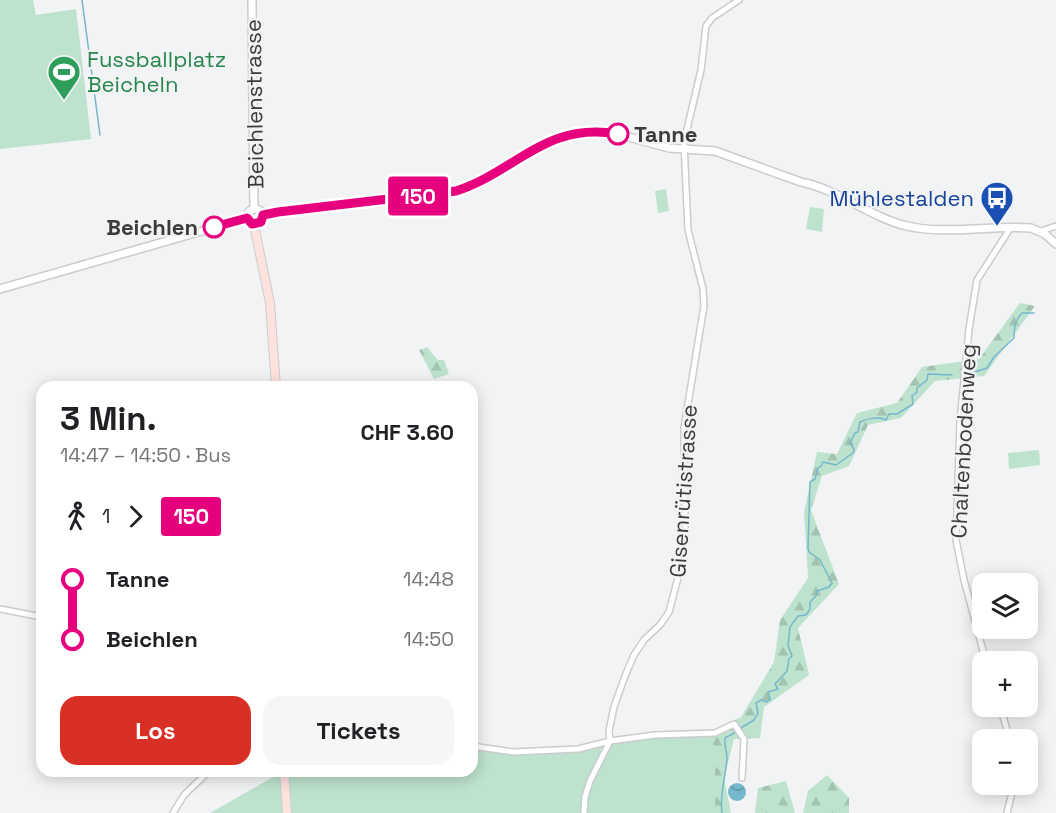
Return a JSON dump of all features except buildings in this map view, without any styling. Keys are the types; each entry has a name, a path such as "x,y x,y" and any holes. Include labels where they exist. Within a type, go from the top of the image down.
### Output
{"main road":[{"path":"255,225 270,303 276,381"},
{"path":"284,777 287,813"}],"street":[{"name":"Beichlenstrasse","path":"252,0 254,208"},
{"name":"Gisenrütistrasse","path":"584,813 585,797 590,781 610,741 609,731 614,706 634,655 669,612 680,570 685,527 684,428 704,306 703,289 688,230 684,149 701,70 706,26 712,18 739,0"},
{"path":"263,215 456,191 480,182 531,150 559,137 588,131 611,133 659,146 716,151 803,183 907,226 935,229 1011,227 1041,231 1056,226"},
{"path":"254,208 260,210 263,215 261,222 255,225 247,218 248,212 254,208"},
{"path":"0,290 247,218"},
{"name":"Chaltenbodenweg","path":"983,651 957,548 960,421 969,329 977,280 1011,227"},
{"path":"1041,231 1056,244"},
{"path":"0,609 36,616"},
{"path":"478,747 513,752 543,752 590,747 610,741 655,735 715,733 734,724 744,738 742,778"},
{"path":"173,813 184,795 202,777"},
{"path":"1007,813 1011,795"}],"green space":[{"path":"0,0 33,0 36,15 76,9 91,139 0,149"},
{"path":"666,189 669,211 658,213 655,191"},
{"path":"810,207 824,209 822,232 806,229"},
{"path":"1020,303 1035,306 984,376 935,381 901,418 868,425 849,466 822,476 811,510 839,584 798,628 809,675 764,707 760,738 734,739 724,778 731,813 715,813 715,750 709,733 741,717 774,662 780,620 808,578 804,512 817,452 837,454 857,413 897,403 922,367 979,359"},
{"path":"427,347 438,360 444,360 449,374 434,379 419,350"},
{"path":"1039,450 1040,465 1009,469 1008,453"},
{"path":"715,733 715,813 290,813 287,777 478,777 478,747 513,752 578,749 610,741"},
{"path":"827,775 849,798 849,813 803,813 808,791"},
{"path":"273,777 281,777 284,813 210,813"},
{"path":"786,781 795,813 755,813 758,788"}],"water":[{"path":"733,783 741,783 746,788 744,799 733,801 728,796 728,788"}],"waterway":[{"path":"82,0 100,135"},
{"path":"975,372 987,368 994,357 1014,338 1015,324 1022,313 1034,313"},
{"path":"739,729 754,720 758,713 756,703 761,700 767,702 770,699 768,692 778,689 775,684 787,671 789,659 792,656 788,645 790,627 798,616 806,615 817,591 829,587 832,583 820,560 809,552 808,548 810,482 815,479 818,468 823,462 836,465 853,453 854,449 850,443 855,433 858,432 860,422 876,418 886,420 889,414 897,414 913,404 912,396 917,392 917,388 927,380 928,374 952,375"},
{"path":"722,813 722,792 727,758 725,738 736,732"}],"bus line":[{"name":"150","path":"214,227 247,218 252,224 257,224 261,222 263,215 278,212 456,191 480,182 540,145 559,137 588,131 618,134"}],"place":[{"name":"Fussballplatz Beicheln","path":"64,101"},
{"name":"Tanne","path":"618,134"},
{"name":"Beichlen","path":"214,227"},
{"name":"Mühlestalden","path":"997,227"}]}
